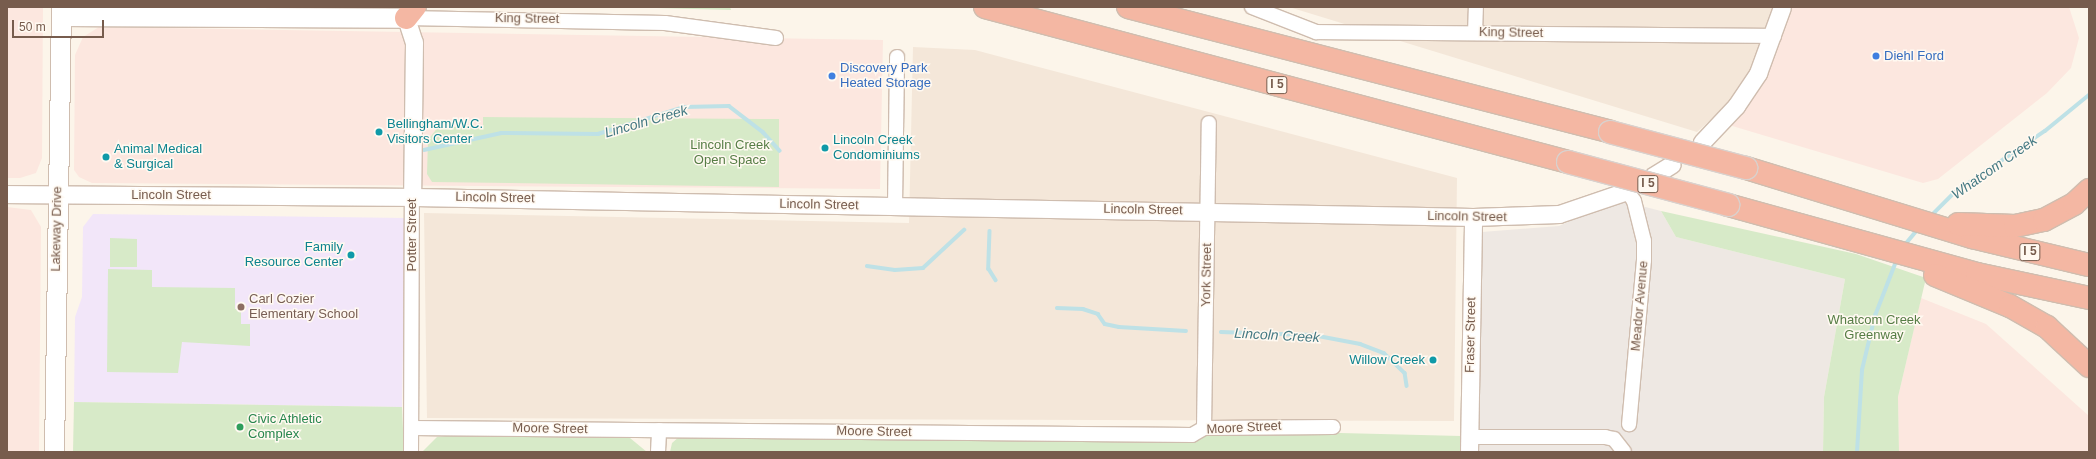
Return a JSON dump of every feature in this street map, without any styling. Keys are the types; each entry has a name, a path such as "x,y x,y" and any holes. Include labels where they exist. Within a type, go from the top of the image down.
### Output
{"highway":[{"name":"I 5","path":"985,7 1847,238 1976,283"},
{"path":"1128,7 1746,168 1920,221 1975,231 2014,226 2044,220 2069,207 2089,190"},
{"name":"I 5","path":"1975,231 2089,265"},
{"path":"1976,283 2089,298"},
{"path":"1976,283 2047,327 2089,366"}],"main road":[{"path":"112,7 142,17"},
{"name":"King Street","path":"61,12 142,17 410,11"},
{"name":"Lakeway Drive","path":"54,452 61,12"}],"street":[{"name":"King Street","path":"1252,7 1316,32 1774,36"},
{"path":"1475,33 1476,7"},
{"path":"1702,142 1749,87 1774,36 1782,7"},
{"name":"King Street","path":"410,11 665,23 776,38"},
{"name":"Potter Street","path":"410,11 414,42 411,452"},
{"path":"894,206 897,57"},
{"name":"York Street","path":"1204,428 1209,123"},
{"path":"1653,176 1672,164"},
{"name":"Lincoln Street","path":"7,194 412,197 1208,210 1473,217 1559,214 1627,191"},
{"name":"Meador Avenue","path":"1627,191 1634,201 1644,254 1629,424"},
{"name":"Fraser Street","path":"1469,444 1473,217"},
{"name":"Moore Street","path":"412,428 1192,435 1204,428 1333,427"},
{"path":"658,452 659,430"},
{"path":"1469,444 1605,437 1614,439 1624,452"}],"shaded area":[{"path":"7,7 43,7 42,158 36,173 20,178 7,178"},
{"path":"1289,7 1773,7 1757,58 1743,84 1728,104 1697,132"},
{"path":"1789,7 2069,7 2079,38 2071,68 2047,93 1938,179 1923,183 1729,125 1756,91 1776,51"},
{"path":"99,27 883,40 880,189 92,183 79,177 74,170 75,55 83,37"},
{"path":"913,47 975,50 1457,178 1454,421 427,418 424,213 909,223"},
{"path":"1618,200 1661,211 1676,237 1845,279 1824,397 1823,452 1479,452 1482,232 1559,226"},
{"path":"7,207 31,210 41,227 39,452 7,452"},
{"name":"Carl Cozier Elementary School","path":"93,214 405,218 402,407 74,402 75,317 82,297 83,227"},
{"path":"1921,298 1986,324 2089,416 2089,452 1899,452 1898,397"}],"green space":[{"path":"619,7 730,7 731,10"},
{"name":"Lincoln Creek Open Space","path":"483,117 779,119 779,187 432,182 427,174 428,140 438,127 483,127"},
{"name":"Whatcom Creek Greenway","path":"1661,211 1856,254 1926,278 1898,397 1899,452 1823,452 1824,397 1845,279 1676,237"},
{"path":"110,238 137,239 137,267 110,267"},
{"path":"108,269 152,270 152,287 235,288 235,309 241,309 241,324 250,324 250,346 182,342 178,373 107,372"},
{"name":"Civic Athletic Complex","path":"74,402 402,407 404,452 73,452"},
{"path":"1222,430 1461,436 1460,452 670,452 672,443 680,436 1185,443"},
{"path":"437,437 630,438 647,452 422,452"}],"waterway":[{"name":"Whatcom Creek","path":"1930,217 1954,193 2045,131 2089,95"},
{"name":"Lincoln Creek","path":"424,150 501,133 598,134 684,107 729,106 763,132 780,151"},
{"name":"Whatcom Creek","path":"1903,247 1918,229"},
{"name":"Lincoln Creek","path":"867,266 895,270 923,268 964,230"},
{"name":"Lincoln Creek","path":"990,231 989,269 996,280"},
{"name":"Whatcom Creek","path":"1857,452 1862,370 1875,316 1897,259"},
{"name":"Lincoln Creek","path":"1057,308 1083,309 1098,314 1105,324 1119,327 1186,331"},
{"name":"Lincoln Creek","path":"1221,332 1313,335 1360,344 1384,353 1405,373 1407,386"}],"place":[{"name":"Diehl Ford","path":"1876,56"},
{"name":"Discovery Park Heated Storage","path":"832,76"},
{"name":"Bellingham/W.C. Visitors Center","path":"379,132"},
{"name":"Lincoln Creek Condominiums","path":"825,148"},
{"name":"Animal Medical & Surgical","path":"106,157"},
{"name":"Family Resource Center","path":"351,255"},
{"name":"Carl Cozier Elementary School","path":"241,307"},
{"name":"Willow Creek","path":"1433,360"},
{"name":"Civic Athletic Complex","path":"240,427"}]}
